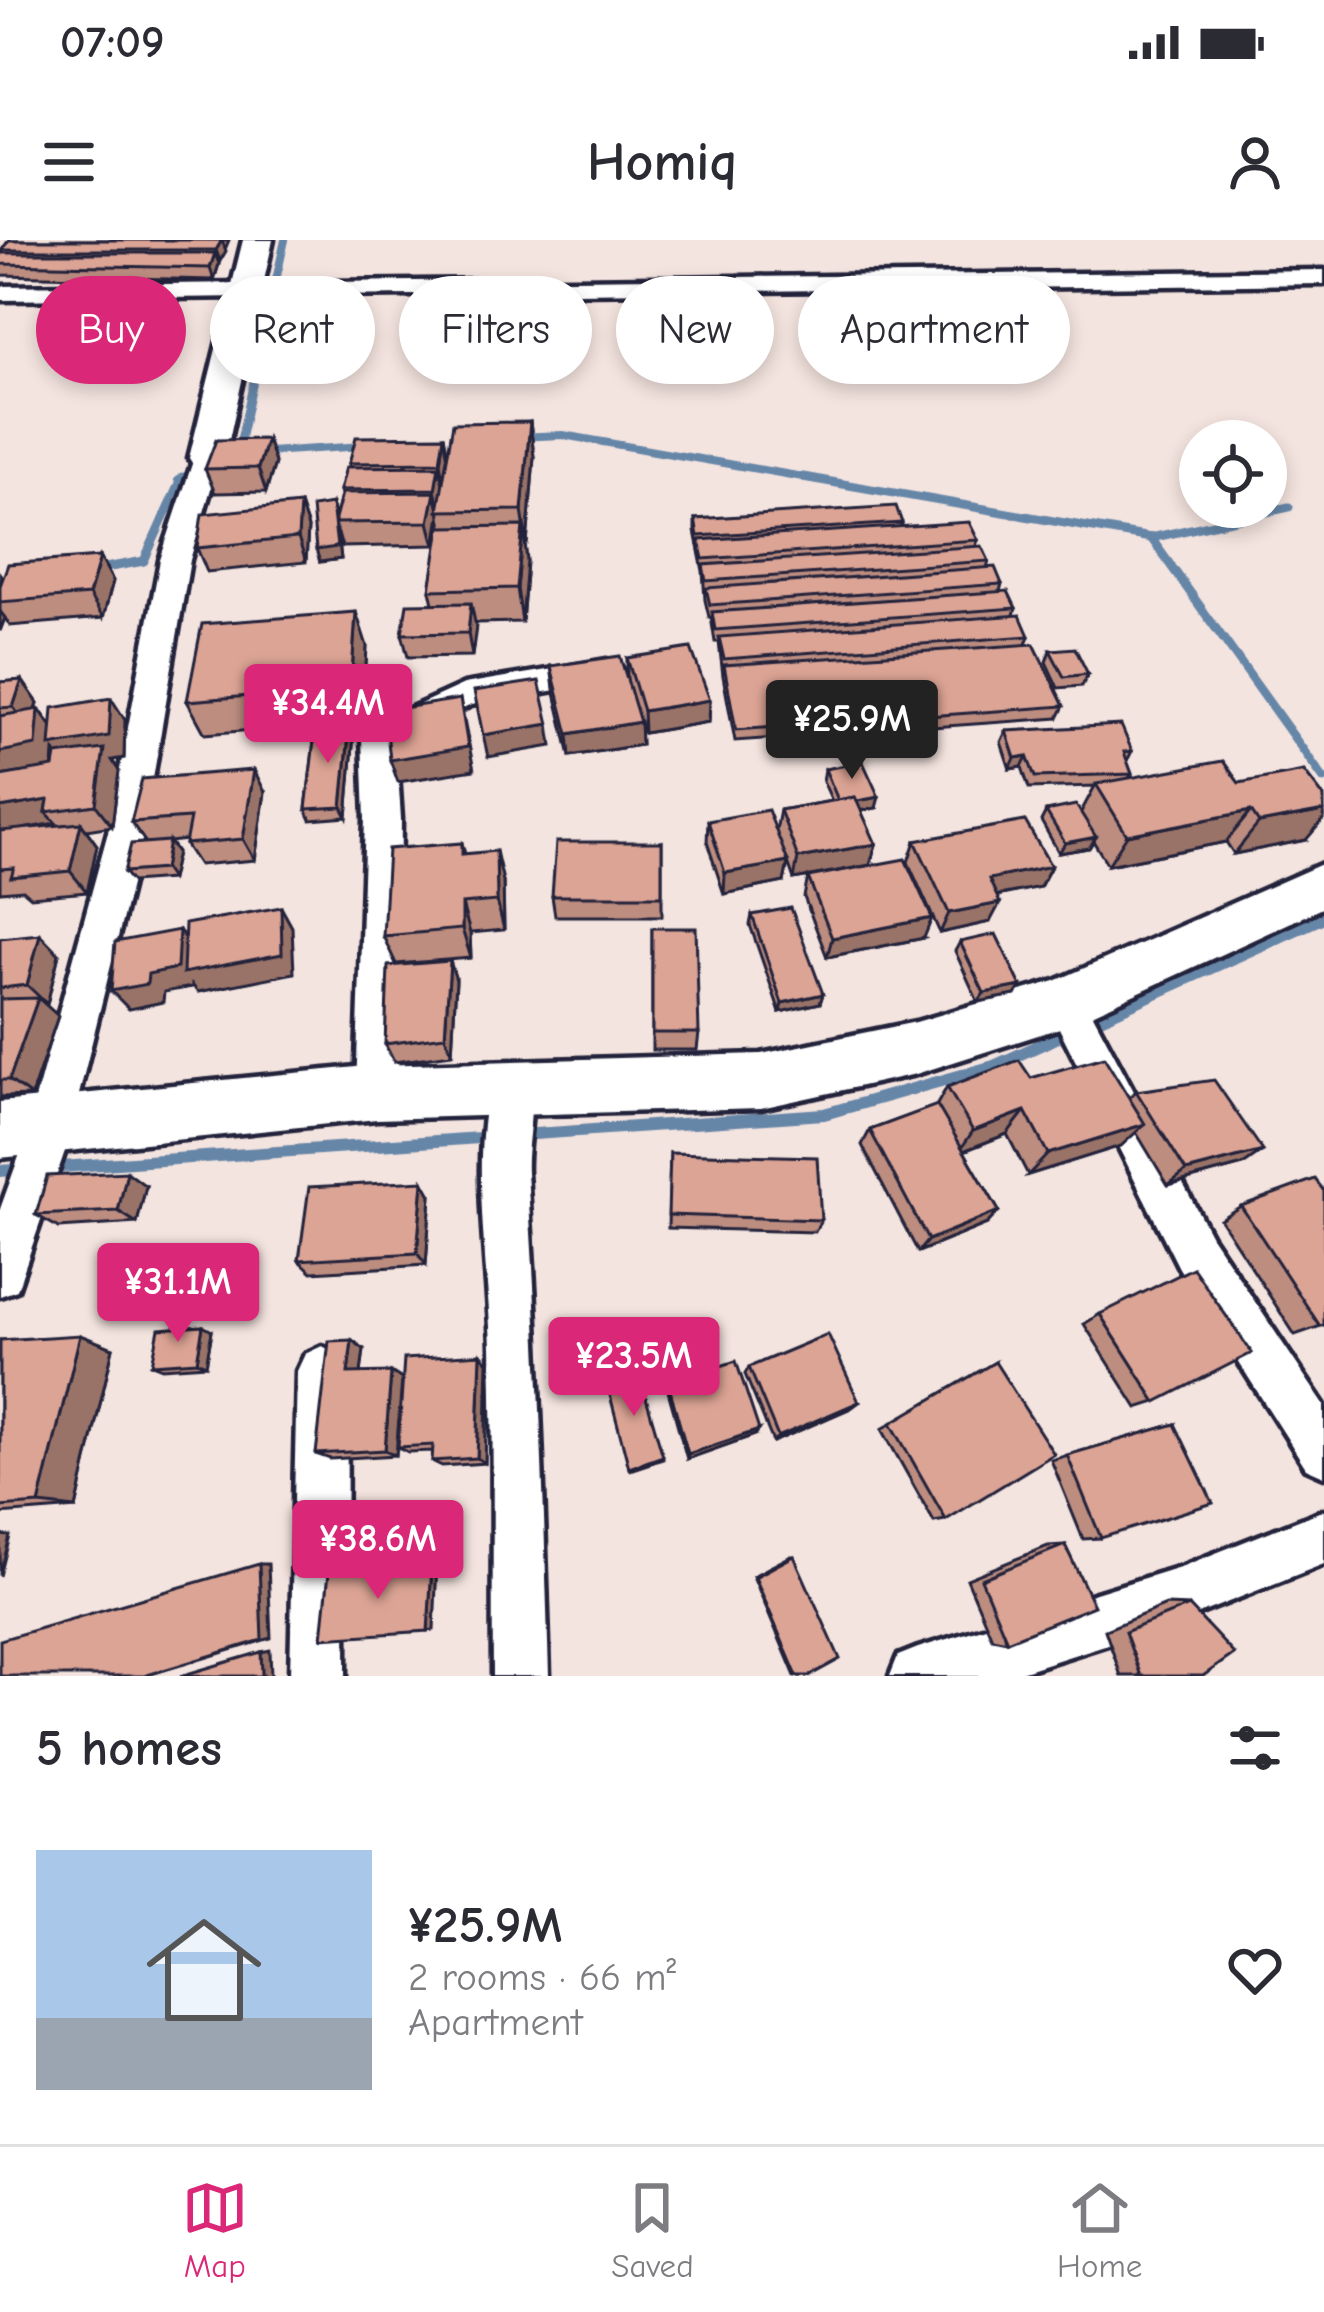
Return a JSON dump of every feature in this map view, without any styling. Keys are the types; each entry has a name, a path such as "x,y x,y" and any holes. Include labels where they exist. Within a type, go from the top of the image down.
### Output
{"street":[{"path":"258,240 265,276"},
{"path":"375,288 1324,277"},
{"path":"0,293 210,290"},
{"path":"0,1273 31,1148 125,832 176,560 234,384"},
{"path":"376,1092 383,820 379,737 464,695 648,664"},
{"path":"31,1148 376,1092 507,1120 761,1081 1069,1009 1324,884"},
{"path":"1069,1009 1196,1252 1324,1450"},
{"path":"507,1120 521,1676"},
{"path":"317,1676 322,1371"},
{"path":"919,1676 1183,1593 1324,1537"}],"building":[{"path":"9,240 222,240 216,250 2,250"},
{"path":"0,253 215,253 210,268 0,264"},
{"path":"530,422 522,510 438,511 453,423"},
{"path":"444,436 440,462 349,463 356,437"},
{"path":"267,439 258,468 205,469 216,440"},
{"path":"439,466 435,489 340,490 346,467"},
{"path":"435,492 429,522 334,523 342,493"},
{"path":"300,504 298,538 197,548 202,514"},
{"path":"332,504 337,547 316,550 312,507"},
{"path":"896,506 902,523 698,536 695,519"},
{"path":"969,522 978,540 703,559 699,540"},
{"path":"523,526 517,588 430,590 440,527"},
{"path":"982,546 989,561 706,581 703,565"},
{"path":"100,557 89,595 0,602 8,564"},
{"path":"995,567 1002,584 710,605 706,588"},
{"path":"1008,591 1016,608 715,630 712,612"},
{"path":"471,603 468,633 402,634 407,604"},
{"path":"356,612 351,688 187,701 202,624"},
{"path":"1020,615 1029,636 724,659 719,637"},
{"path":"1034,644 1064,706 736,730 724,665"},
{"path":"691,648 710,700 643,711 627,658"},
{"path":"1075,648 1088,674 1064,677 1050,650"},
{"path":"620,656 640,722 568,734 551,666"},
{"path":"22,680 13,707 0,708 0,682"},
{"path":"539,681 549,724 483,735 474,691"},
{"path":"111,698 109,736 50,746 53,708"},
{"path":"460,699 468,747 390,760 386,722 399,720 397,709"},
{"path":"39,709 36,745 0,752 0,716"},
{"path":"350,722 342,807 306,809 316,724"},
{"path":"1121,725 1132,751 1124,752 1132,774 1035,777 1027,756 1015,758 1006,731"},
{"path":"104,749 96,805 46,812 48,800 0,808 0,776 54,767 56,755"},
{"path":"1223,761 1239,783 1304,771 1324,797 1324,811 1259,823 1251,811 1127,835 1096,784"},
{"path":"863,762 879,797 838,800 825,769"},
{"path":"254,770 243,839 185,844 190,818 131,822 142,779"},
{"path":"855,797 876,844 798,858 780,810"},
{"path":"1076,805 1096,837 1065,843 1046,811"},
{"path":"768,810 788,862 725,873 708,821"},
{"path":"1025,821 1051,866 989,879 1000,903 949,913 915,841"},
{"path":"81,823 70,871 11,877 14,868 0,869 0,831"},
{"path":"169,841 164,869 124,872 131,844"},
{"path":"556,842 662,842 662,896 552,896"},
{"path":"462,843 462,854 496,851 497,901 462,904 462,929 383,936 388,849"},
{"path":"905,859 932,918 832,938 808,877"},
{"path":"281,907 282,954 183,973 185,924"},
{"path":"791,908 823,994 782,1003 752,915"},
{"path":"652,928 696,928 699,1033 652,1033"},
{"path":"179,930 177,968 148,974 147,984 111,991 115,942"},
{"path":"40,934 27,985 0,988 0,938"},
{"path":"996,934 1021,986 984,993 960,942"},
{"path":"450,961 445,1036 385,1044 388,966"},
{"path":"38,998 9,1080 0,1080 0,999"},
{"path":"1104,1057 1145,1124 1048,1154 1025,1111 973,1131 947,1087 1019,1060 1031,1078"},
{"path":"1214,1080 1263,1151 1186,1171 1136,1091"},
{"path":"937,1105 999,1211 928,1240 870,1130"},
{"path":"670,1153 817,1157 821,1220 668,1215"},
{"path":"127,1172 118,1211 36,1215 47,1176"},
{"path":"1315,1179 1324,1191 1324,1325 1320,1326 1241,1206"},
{"path":"423,1181 417,1253 299,1260 309,1187"},
{"path":"1193,1268 1252,1353 1156,1402 1100,1314"},
{"path":"203,1326 197,1361 152,1364 159,1329"},
{"path":"828,1334 859,1402 778,1437 749,1367"},
{"path":"80,1335 39,1504 0,1507 0,1340"},
{"path":"352,1340 348,1373 391,1372 385,1450 316,1454 329,1341"},
{"path":"481,1354 477,1458 432,1461 433,1445 398,1447 404,1359"},
{"path":"736,1361 759,1430 688,1454 668,1383"},
{"path":"995,1362 1054,1454 946,1520 891,1423"},
{"path":"638,1370 663,1456 629,1468 606,1380"},
{"path":"1175,1424 1213,1503 1101,1538 1067,1455"},
{"path":"1065,1545 1094,1606 1007,1641 981,1579"},
{"path":"794,1556 840,1659 809,1676 797,1676 755,1577"},
{"path":"259,1564 262,1640 144,1676 0,1676 0,1640"},
{"path":"432,1565 428,1631 322,1638 329,1572"},
{"path":"1189,1606 1234,1654 1203,1676 1141,1676 1125,1632"},
{"path":"261,1652 262,1676 180,1676"}],"waterway":[{"path":"285,240 240,442 253,453 364,446"},
{"path":"516,437 563,435 820,480"},
{"path":"181,478 201,468"},
{"path":"803,477 1151,538"},
{"path":"94,570 144,561 181,478"},
{"path":"1151,538 1289,507"},
{"path":"1151,538 1324,779"},
{"path":"46,1168 824,1114 994,1066 1324,917"},
{"path":"0,1171 26,1169"}]}
